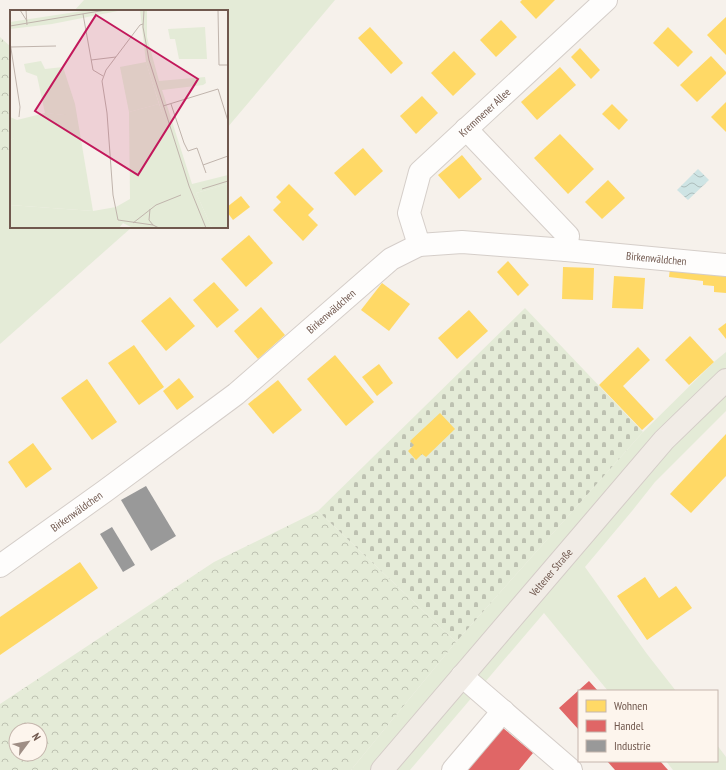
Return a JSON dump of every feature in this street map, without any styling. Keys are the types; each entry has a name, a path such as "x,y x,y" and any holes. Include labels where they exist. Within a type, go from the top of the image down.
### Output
{"main road":[{"name":"Veltener Straße","path":"382,770 664,440 726,380"}],"street":[{"name":"Kremmener Allee","path":"419,245 409,213 420,172 606,0"},
{"path":"466,130 568,236 566,250"},
{"name":"Birkenwäldchen","path":"0,566 105,491 236,394 391,259 419,245 462,242 726,265"},
{"path":"462,676 571,770"},
{"path":"453,770 503,711"}],"green space":[{"path":"84,0 335,0 228,127 228,10 75,10"},
{"path":"0,37 10,46 10,156 0,152"},
{"path":"0,150 10,152 10,228 131,228 0,344"},
{"path":"525,308 643,432 456,642 318,511"},
{"path":"726,352 726,411 655,482 585,567 647,654 675,690 607,690 544,613 410,770 351,770 456,642 643,432"},
{"path":"318,511 456,642 351,770 0,770 0,704 214,562"},
{"path":"718,746 726,757 726,770 673,770 667,762 718,762"}],"water":[{"path":"698,169 709,180 688,200 677,190"}],"building: Wohnen":[{"path":"522,0 555,0 536,19 520,2"},
{"path":"726,17 726,55 707,35"},
{"path":"501,20 517,37 496,57 480,40"},
{"path":"370,27 403,63 391,74 358,38"},
{"path":"668,27 693,52 678,67 653,43"},
{"path":"580,48 600,70 591,79 571,57"},
{"path":"454,51 476,74 453,96 431,73"},
{"path":"711,56 726,72 726,74 697,102 680,85"},
{"path":"560,67 576,85 537,120 521,102"},
{"path":"422,96 438,113 416,134 400,116"},
{"path":"726,102 726,132 711,117"},
{"path":"612,104 628,120 619,130 602,114"},
{"path":"560,134 594,169 568,194 534,158"},
{"path":"363,148 383,171 355,196 334,173"},
{"path":"462,155 482,179 459,199 438,175"},
{"path":"608,180 625,198 602,219 585,202"},
{"path":"289,184 314,209 308,215 318,225 303,241 273,210 281,202 276,197"},
{"path":"241,196 250,207 233,220 228,213 228,206"},
{"path":"249,235 273,263 246,287 221,259"},
{"path":"508,261 529,285 518,296 497,272"},
{"path":"563,267 594,268 593,300 562,299"},
{"path":"670,268 726,274 726,293 714,292 714,286 703,285 703,281 669,277"},
{"path":"614,276 645,278 643,309 612,308"},
{"path":"214,282 239,310 217,328 193,300"},
{"path":"382,283 410,304 389,331 361,310"},
{"path":"170,297 195,326 166,351 141,321"},
{"path":"261,307 285,335 258,359 234,331"},
{"path":"469,310 488,331 457,359 438,338"},
{"path":"726,323 726,339 718,329"},
{"path":"690,336 714,362 689,385 665,360"},
{"path":"134,345 164,387 139,405 108,363"},
{"path":"638,347 650,360 623,386 654,419 642,430 599,385"},
{"path":"335,355 374,402 346,426 307,379"},
{"path":"379,364 393,383 377,396 362,377"},
{"path":"179,378 194,397 177,410 163,391"},
{"path":"87,379 117,422 92,440 61,398"},
{"path":"278,380 302,410 273,434 248,404"},
{"path":"440,413 455,429 426,457 422,454 416,460 408,451 414,445 410,441"},
{"path":"726,434 726,476 691,513 670,494"},
{"path":"33,443 52,469 26,488 8,462"},
{"path":"80,562 98,588 0,655 0,617"},
{"path":"645,577 659,598 676,586 692,608 647,640 617,596"}],"building: Handel":[{"path":"589,681 597,690 579,690"},
{"path":"578,691 578,729 559,708"},
{"path":"503,728 533,753 519,770 465,770"},
{"path":"608,762 661,762 668,770 615,770"}],"building: Industrie":[{"path":"146,486 176,536 151,551 121,500"},
{"path":"112,527 135,565 123,572 100,534"}]}
